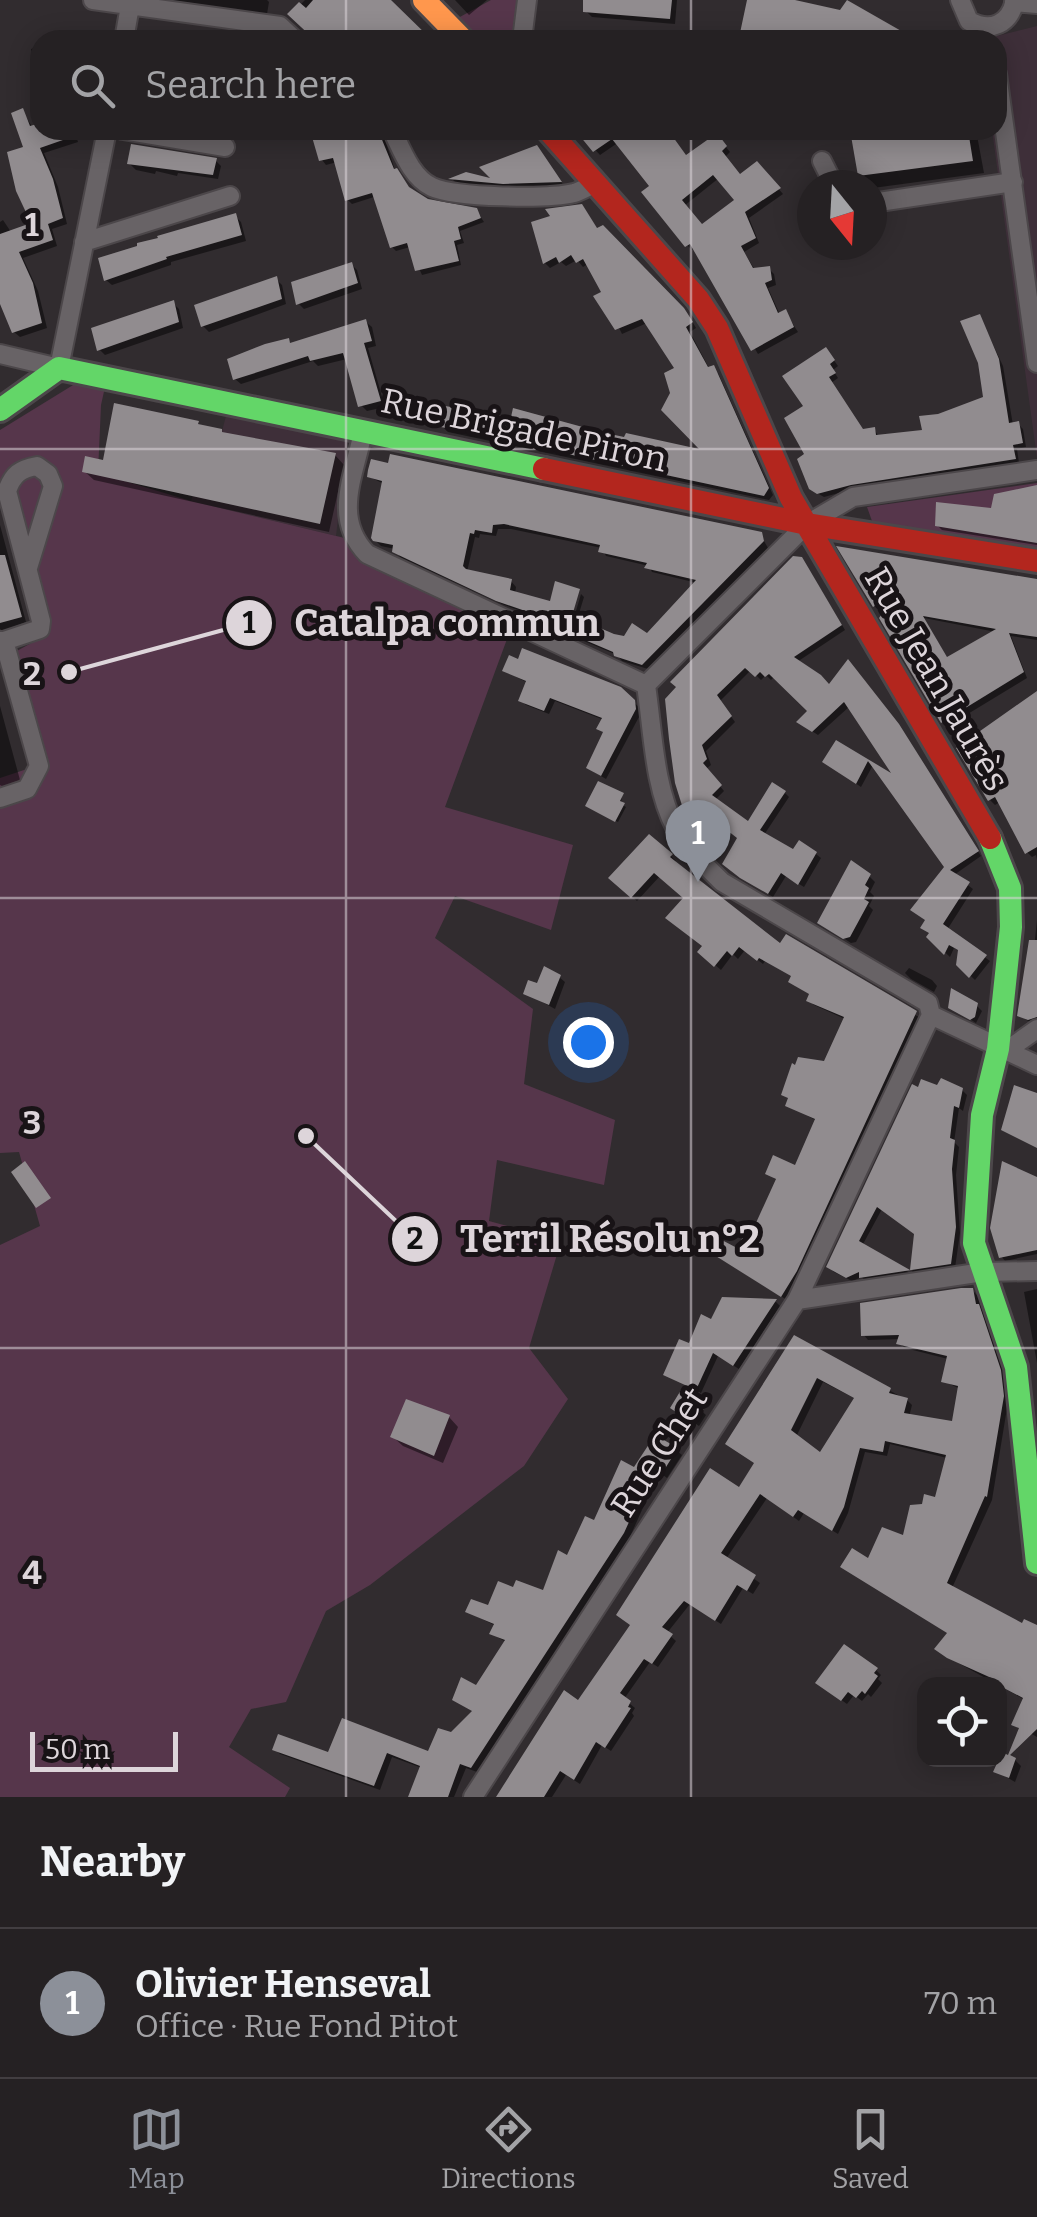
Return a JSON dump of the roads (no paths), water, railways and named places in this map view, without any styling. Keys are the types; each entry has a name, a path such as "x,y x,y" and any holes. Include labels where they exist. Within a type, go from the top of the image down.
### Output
{"street":[{"path":"94,0 131,2 280,26 284,30"},
{"path":"424,0 453,30"},
{"path":"523,30 526,0"},
{"path":"960,0 969,21 986,30"},
{"path":"995,30 1010,16 1015,1 1037,4"},
{"path":"126,30 131,2"},
{"path":"0,410 59,368 104,140"},
{"path":"183,140 225,147"},
{"path":"397,140 410,166 430,186 451,192 508,196 574,193 596,182"},
{"name":"Rue Jean Jaurès","path":"557,140 698,299 716,328 790,498 997,849 1010,888 1011,927 998,1048 982,1115 974,1243 1030,1404 1032,1548 1037,1563"},
{"path":"1007,140 1033,304 1037,363"},
{"path":"822,161 826,170"},
{"path":"887,201 1013,182"},
{"path":"84,242 230,196"},
{"name":"Rue Brigade Piron","path":"0,354 807,524 1037,561"},
{"path":"363,432 345,517 354,540 367,554 646,686"},
{"path":"0,798 27,790 40,766 2,641 40,629 42,621 7,490 22,468 36,466 48,474 53,486 28,568"},
{"path":"646,686 807,524 853,497 1037,470"},
{"path":"646,686 664,798 676,830 722,882 928,1003 931,1014 1037,1065"},
{"name":"Rue Chet","path":"473,1797 796,1300 931,1014"},
{"path":"998,1048 1013,1046 1037,1029"},
{"path":"796,1300 984,1272 1037,1271"}],"place":[{"name":"Catalpa commun","path":"69,672"},
{"name":"Olivier Henseval","path":"698,882"},
{"name":"Terril Résolu n°2","path":"306,1136"}]}
